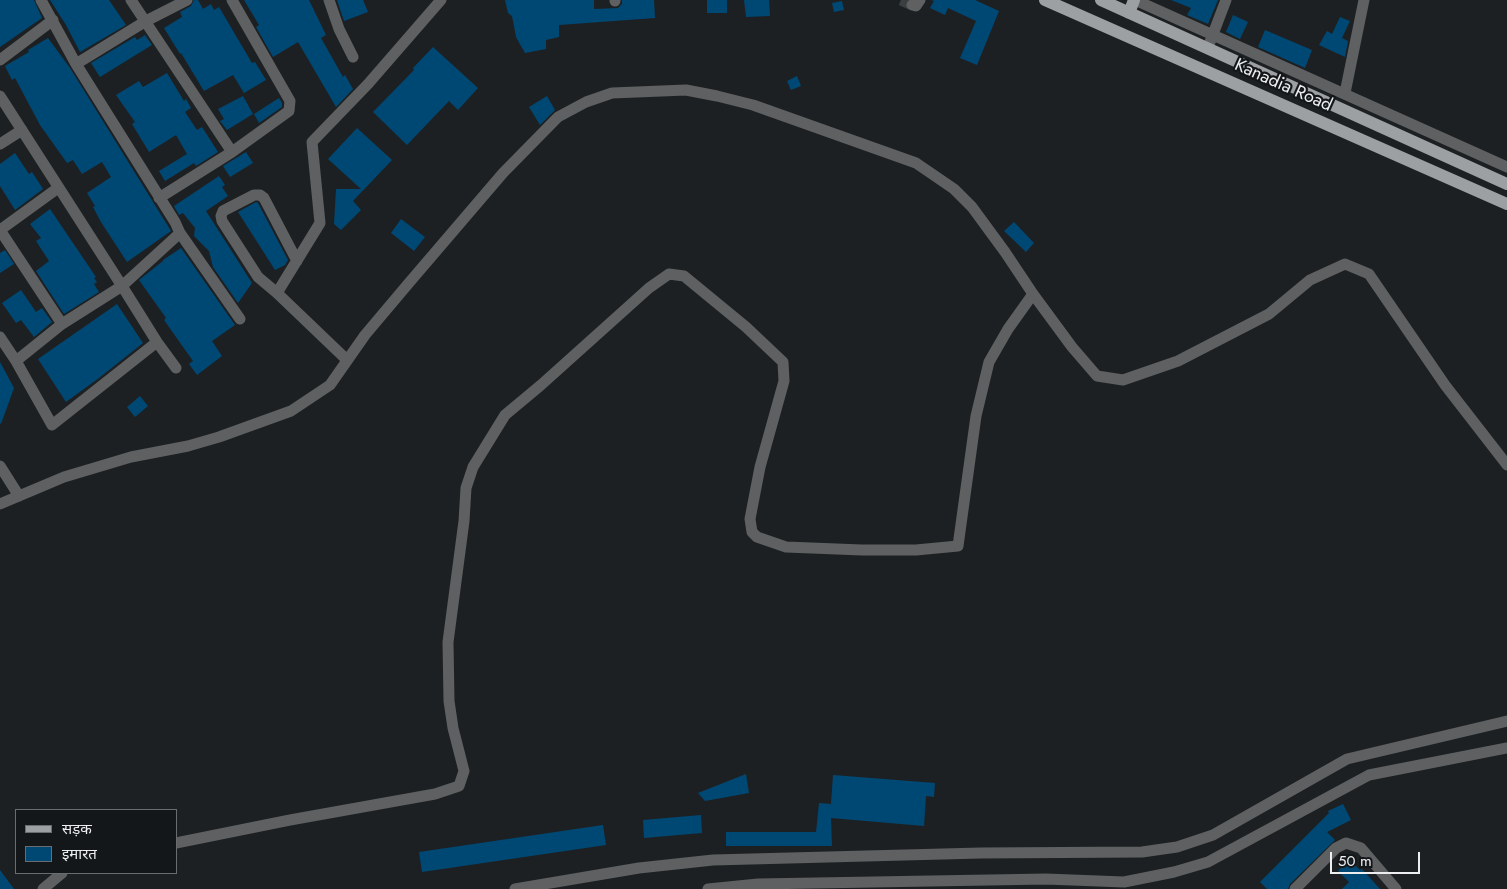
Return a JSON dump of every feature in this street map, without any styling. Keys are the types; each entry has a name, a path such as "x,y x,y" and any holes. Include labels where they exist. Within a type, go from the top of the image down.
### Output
{"main road":[{"name":"Kanadia Road","path":"1045,0 1507,204"},
{"name":"Kanadia Road","path":"1101,0 1507,184"},
{"path":"1129,13 1134,0"}],"street":[{"path":"41,0 76,64 175,222 180,233 240,319"},
{"path":"131,0 232,152"},
{"path":"76,64 146,21 187,0"},
{"path":"159,198 232,152 289,111 290,101 232,0"},
{"path":"329,0 339,29 353,57"},
{"path":"277,293 320,223 312,142 368,84 440,0"},
{"path":"1134,0 1507,167"},
{"path":"1207,48 1226,0"},
{"path":"1345,93 1364,0"},
{"path":"0,60 53,20"},
{"path":"0,504 64,477 131,457 188,446 220,437 291,411 330,385 347,360 396,298 503,173 558,117 586,102 612,93 686,90 753,105 916,162 954,189 972,208 1072,347 1097,376 1123,380 1178,361 1269,314 1310,280 1345,264 1369,274 1445,385 1507,465"},
{"path":"0,96 157,342 176,368"},
{"path":"0,144 22,130"},
{"path":"58,188 0,230 62,324"},
{"path":"297,261 264,198 260,195 254,195 223,211 222,221 258,278 277,293 347,360"},
{"path":"16,360 62,324 122,286 180,233"},
{"path":"178,843 435,794 459,786 464,771 453,728 449,701 448,642 464,521 466,488 474,467 505,415 541,386 649,288 669,274 684,276 783,362 784,381 760,467 750,520 752,532 757,537 786,547 916,550 958,546 976,416 989,362 1008,329 1033,294"},
{"path":"0,337 16,360 52,426 157,342"},
{"path":"0,466 18,496"},
{"path":"515,889 639,868 712,860 980,853 1142,852 1177,847 1213,835 1347,759 1507,721"},
{"path":"708,889 758,884 1046,880 1124,882 1174,872 1208,862 1369,775 1507,748"},
{"path":"1295,889 1336,848 1346,843 1362,848 1396,889"},
{"path":"43,889 61,874"}],"building":[{"path":"0,0 34,0 42,18 0,47"},
{"path":"50,0 109,0 126,25 80,52"},
{"path":"194,0 198,0 203,9 211,4 214,10 219,7 252,63 255,62 266,80 244,93 233,75 204,91 164,28 182,17 180,12 191,6"},
{"path":"244,0 309,0 326,35 321,38 343,77 345,75 353,89 336,107 298,42 273,57 256,27 259,25"},
{"path":"337,0 363,0 368,12 344,21"},
{"path":"505,0 594,0 594,9 618,8 622,4 622,0 654,0 655,18 559,25 559,37 546,40 546,49 525,53 516,37 512,16 508,13"},
{"path":"707,0 727,0 727,13 707,13"},
{"path":"744,0 769,0 770,16 746,17"},
{"path":"931,0 975,0 999,11 977,65 960,58 976,21 948,8 945,15 930,8 934,1"},
{"path":"1171,0 1218,0 1208,24 1187,15 1191,8"},
{"path":"842,1 844,10 834,12 832,3"},
{"path":"1233,15 1248,22 1240,39 1226,32"},
{"path":"1340,17 1350,21 1342,38 1348,41 1345,57 1319,45 1327,31 1332,34"},
{"path":"1265,30 1312,50 1305,68 1258,47"},
{"path":"145,35 152,45 100,77 91,63 135,37 137,40"},
{"path":"48,38 70,68 171,231 127,262 101,222 93,207 95,206 87,193 111,177 102,162 82,174 73,160 67,163 40,125 15,78 12,80 5,66"},
{"path":"433,47 478,88 458,110 449,101 407,145 373,112 414,70 413,68"},
{"path":"167,73 184,101 186,99 191,108 185,112 197,130 202,127 218,152 196,166 194,163 165,181 159,171 187,154 176,135 149,152 132,124 135,122 116,95 139,81 143,87"},
{"path":"797,76 801,86 791,90 787,81"},
{"path":"243,96 253,114 227,130 220,121 224,119 218,109"},
{"path":"547,96 555,110 540,125 529,107"},
{"path":"279,98 282,107 259,123 254,114"},
{"path":"357,128 392,160 353,201 361,210 341,230 334,224 336,189 361,189 328,159"},
{"path":"246,152 253,163 230,177 223,166"},
{"path":"15,153 29,174 32,172 43,189 15,210 0,186 0,164"},
{"path":"219,176 225,185 222,187 228,196 206,211 252,283 238,303 213,267 209,251 194,236 195,228 183,213 179,215 174,206"},
{"path":"256,202 288,260 285,265 275,270 238,212"},
{"path":"50,209 96,277 94,278 97,282 94,284 99,292 64,314 36,271 49,261 36,241 41,238 30,224"},
{"path":"401,219 425,237 414,251 391,233"},
{"path":"1014,222 1034,243 1026,252 1004,231"},
{"path":"181,248 235,325 212,341 222,356 197,375 189,364 193,361 139,280"},
{"path":"5,250 14,264 0,273 0,253"},
{"path":"21,290 36,312 42,308 52,322 34,337 21,320 16,323 2,303"},
{"path":"117,304 143,343 66,402 38,359"},
{"path":"0,362 14,388 1,424 0,423"},
{"path":"140,396 148,406 135,417 127,407"},
{"path":"746,774 749,793 705,801 698,793"},
{"path":"833,775 935,783 934,797 926,796 924,826 831,818 832,846 726,846 726,832 816,832 819,803 831,804"},
{"path":"1343,804 1351,820 1327,832 1335,840 1290,884 1288,889 1267,889 1260,882 1329,813 1328,811"},
{"path":"701,815 702,833 644,838 643,820"},
{"path":"603,825 606,845 422,872 419,852"},
{"path":"1349,859 1360,870 1362,869 1380,889 1342,889 1349,882 1338,871"},
{"path":"0,870 14,889 0,889"}],"tunnel":[{"path":"901,0 912,5"}]}
